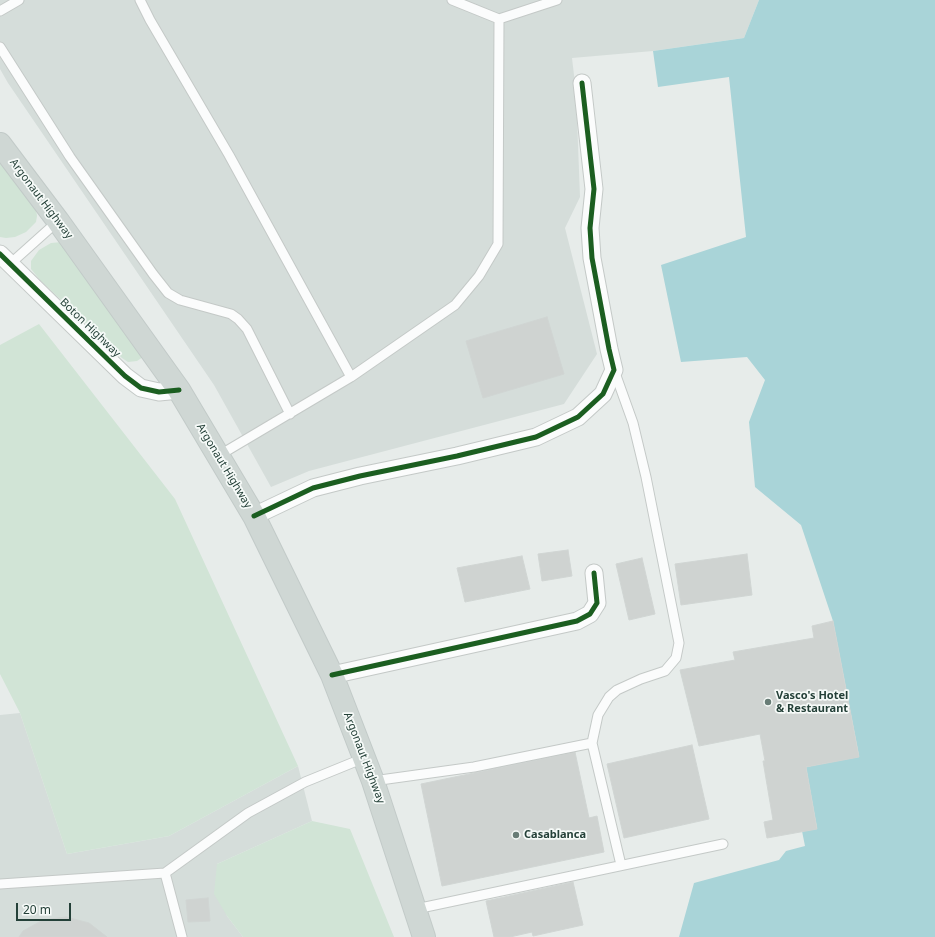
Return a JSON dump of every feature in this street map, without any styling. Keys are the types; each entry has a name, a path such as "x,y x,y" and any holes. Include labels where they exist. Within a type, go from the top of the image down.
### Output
{"main road":[{"name":"Argonaut Highway","path":"0,144 58,221 179,390 254,516 332,674 374,781 424,937"}],"street":[{"path":"254,516 313,488 360,476 536,438 578,417 603,394 614,370 592,258 590,228 594,189 582,83"},
{"name":"Boton Highway","path":"5,259 125,376 141,388 147,390 159,392 179,390"},
{"path":"332,674 577,621 590,614 597,603 594,573"}],"lane":[{"path":"0,11 18,0"},
{"path":"140,0 351,377"},
{"path":"452,0 499,19 543,2 557,0"},
{"path":"218,456 351,377 455,305 479,276 498,244 499,19"},
{"path":"0,47 70,157 168,293 180,300 197,306 231,314 238,319 247,329 290,414"},
{"path":"5,259 58,221"},
{"path":"614,370 633,423 644,469 679,643 676,658 665,671 641,679 617,690 609,697 598,715 592,743 621,865"},
{"path":"374,781 474,768 592,743"},
{"path":"0,884 165,873 248,813 305,782 364,758"},
{"path":"416,909 723,844"},
{"path":"165,873 182,937"}],"shaded area":[{"path":"0,0 759,0 744,38 653,51 572,58 576,92 580,197 565,228 597,354 564,404 309,471 271,487 214,385 8,83 0,69"},
{"path":"20,713 67,854 169,836 298,766 312,821 217,864 227,916 243,937 0,937 0,715"}],"green space":[{"path":"0,158 36,209 36,222 26,232 15,237 0,237"},
{"path":"62,242 143,357 137,361 128,362 122,358 40,280 31,269 31,261 39,250 51,243"},
{"path":"39,324 175,499 298,766 169,836 67,854 20,713 0,674 0,345"},
{"path":"312,821 350,829 394,937 243,937 227,916 214,894 217,864"}],"water":[{"path":"759,0 935,0 935,937 679,937 694,883 779,860 786,851 805,846 802,831 817,828 806,767 859,756 833,621 801,525 755,487 749,422 765,380 747,357 681,362 661,265 746,237 729,77 658,87 653,51 744,38"}],"building":[{"path":"547,317 564,374 483,398 466,341"},
{"path":"568,550 572,576 542,581 538,554"},
{"path":"747,554 752,595 681,605 675,564"},
{"path":"522,556 530,589 465,602 457,568"},
{"path":"642,558 655,614 629,620 616,564"},
{"name":"Vasco's Hotel & Restaurant","path":"833,621 859,757 806,767 817,829 767,838 764,822 773,820 760,734 699,746 680,670 735,660 733,652 814,638 812,626"},
{"path":"692,745 709,819 624,838 607,764"},
{"name":"Casablanca","path":"575,752 589,818 597,816 604,852 442,886 421,784"},
{"path":"573,882 583,925 533,936 532,932 510,937 494,937 486,901"},
{"path":"208,898 210,921 188,922 186,900"},
{"path":"66,917 89,923 107,937 19,937 23,931 43,920"}],"cycle path":[{"path":"254,516 313,488 360,476 457,456 536,437 578,417 603,394 614,370 592,258 590,228 594,189 582,83"},
{"path":"0,254 125,376 141,388 159,392 179,390"},
{"path":"332,675 577,621 590,614 597,603 594,573"}],"place":[{"name":"Vasco's Hotel & Restaurant","path":"768,702"},
{"name":"Casablanca","path":"516,835"}]}
